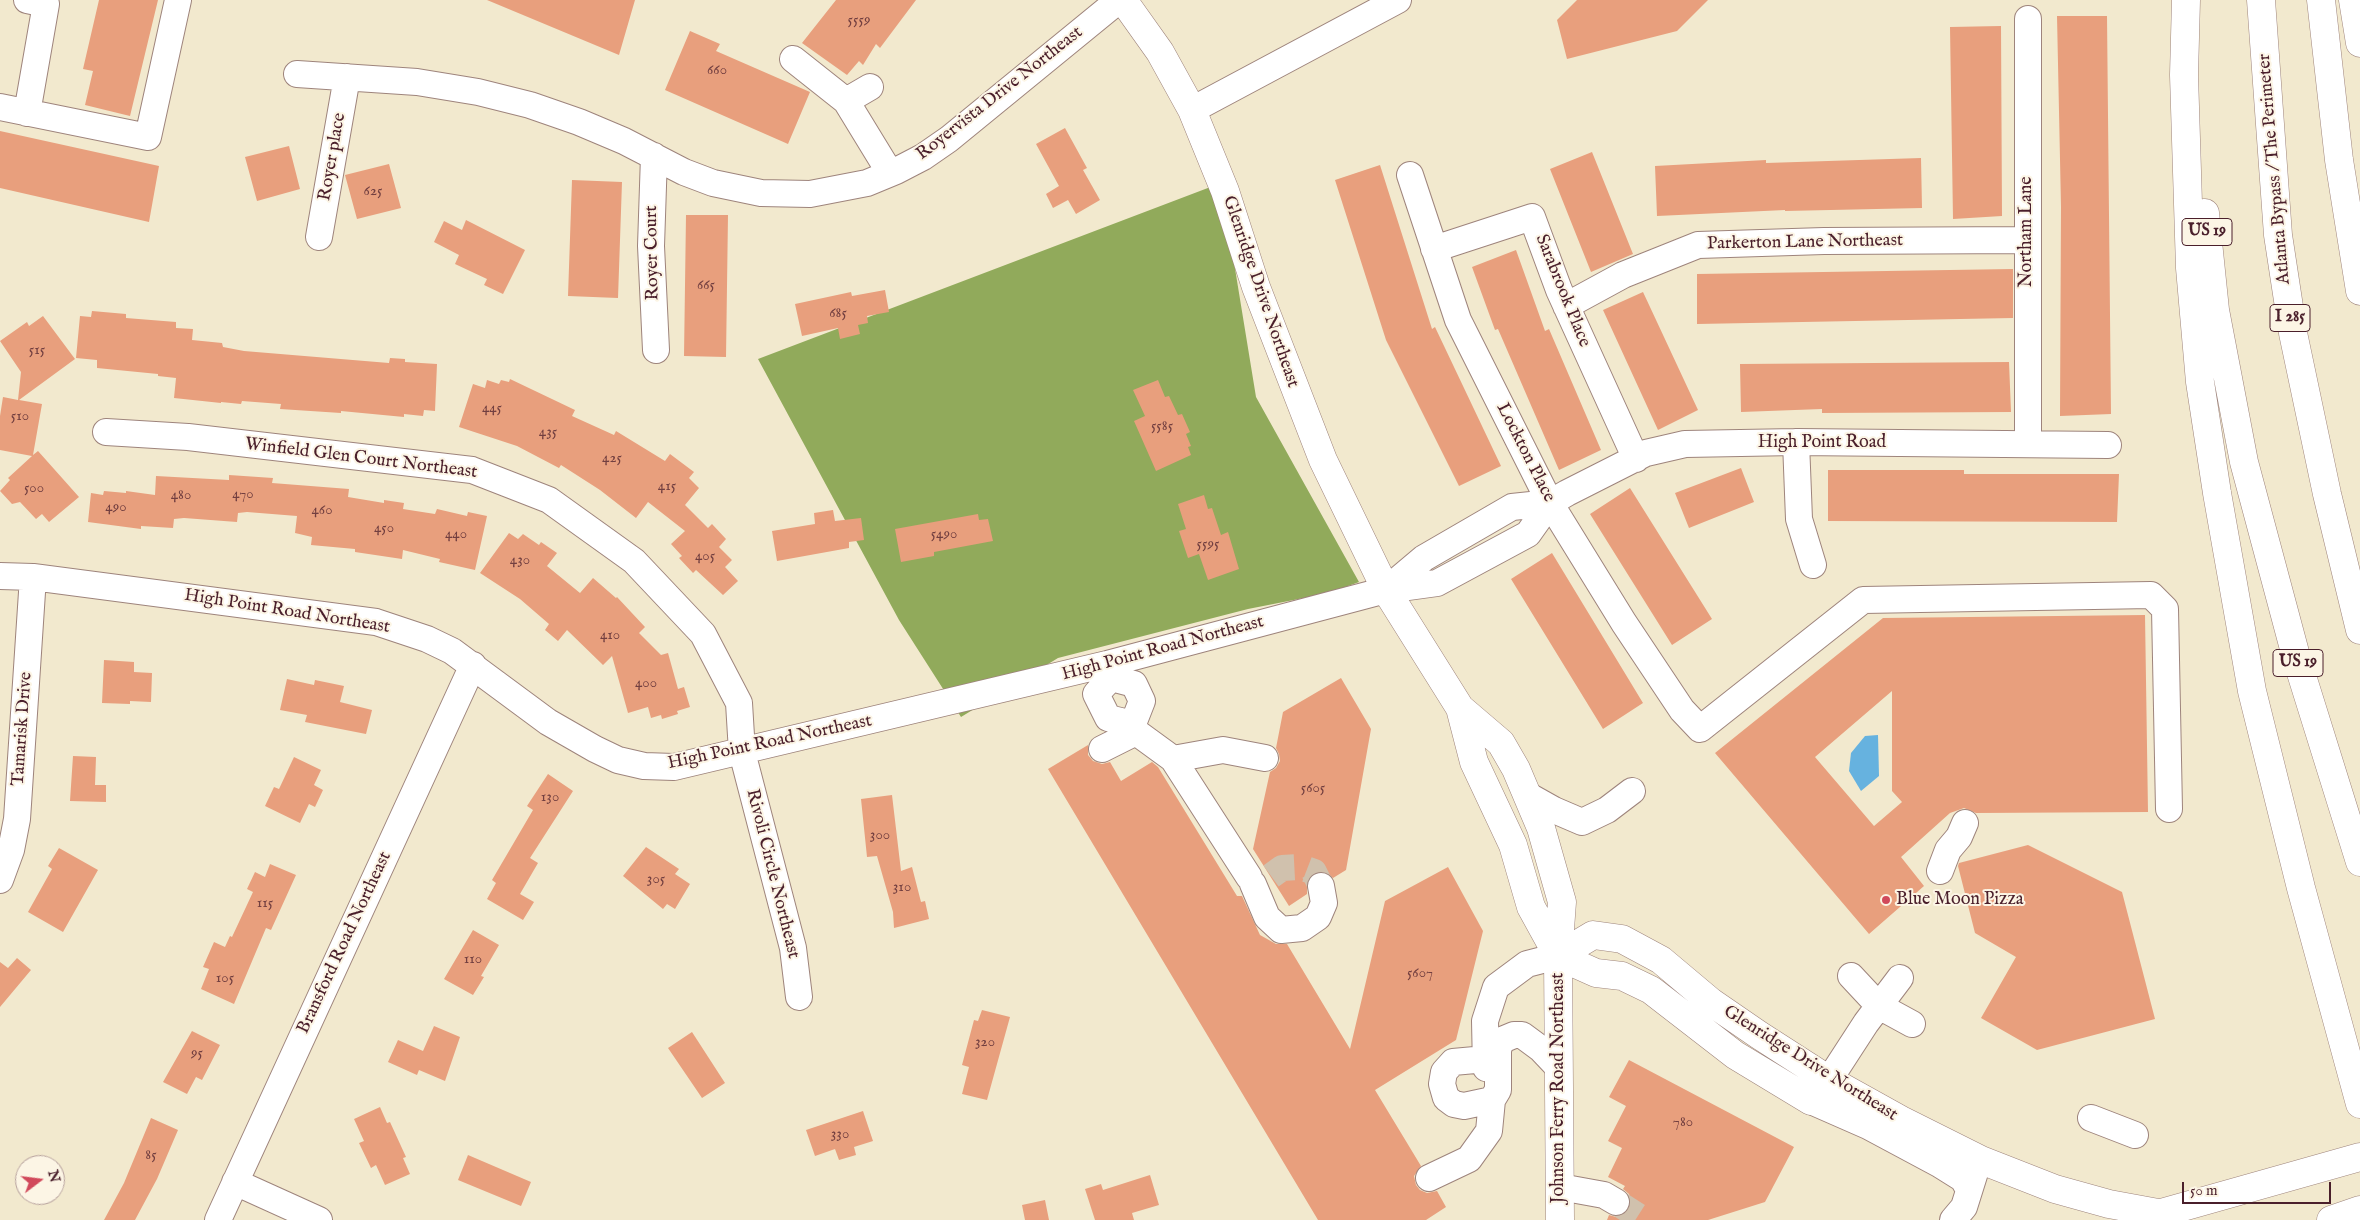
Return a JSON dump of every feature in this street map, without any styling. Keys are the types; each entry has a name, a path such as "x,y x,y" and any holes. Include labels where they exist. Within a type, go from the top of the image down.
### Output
{"main road":[{"name":"Glenridge Drive Northeast","path":"1123,0 1160,52 1192,110 1218,172 1256,287 1295,391 1323,460 1360,540 1386,590"},
{"path":"2186,0 2184,75 2190,268 2200,382 2217,492 2252,692 2301,888 2360,1104"},
{"name":"US 19","path":"2195,0 2200,165 2215,310 2228,383 2244,462 2277,592 2326,757 2360,862"},
{"name":"Atlanta Bypass / The Perimeter","path":"2261,0 2278,235 2290,313 2327,494 2360,630"},
{"path":"2321,0 2339,160 2360,291"},
{"path":"2353,0 2360,43"},
{"name":"Johnson Ferry Road Northeast","path":"1386,590 1460,708 1501,743 1529,796 1552,861 1562,902 1558,956 1560,1220"},
{"name":"Johnson Ferry Road Northeast","path":"1460,708 1474,762 1513,845 1531,907 1558,956"},
{"name":"Glenridge Drive Northeast","path":"1558,956 1593,936 1622,939 1661,960 1711,1002 1829,1080 1901,1120 1980,1160 2055,1189 2147,1217 2360,1157"},
{"name":"Glenridge Drive Northeast","path":"1558,956 1596,973 1622,976 1651,990 1735,1055 1812,1101"},
{"path":"1812,1101 1829,1080"},
{"path":"2331,1220 2360,1210"}],"street":[{"path":"27,0 46,4 27,112"},
{"path":"0,107 148,137 178,0"},
{"name":"Royervista Drive Northeast","path":"297,74 417,82 478,92 530,105 579,122 654,156 684,172 713,183 761,193 810,194 867,183 890,174 923,157 949,139 1119,0"},
{"path":"1192,110 1398,0"},
{"name":"Northam Lane","path":"2028,19 2028,444"},
{"path":"793,59 846,101 890,174"},
{"name":"Royer place","path":"319,237 347,78"},
{"path":"846,101 870,87"},
{"name":"Royer Court","path":"654,156 651,246 656,350"},
{"name":"Lockton Place","path":"1410,175 1458,320 1550,503 1624,623 1682,710 1700,729 1863,600 2151,595 2165,608 2169,809"},
{"name":"Sarabrook Place","path":"1434,249 1532,217 1566,306 1636,459"},
{"name":"Parkerton Lane Northeast","path":"1566,306 1623,275 1698,245 1824,241 2027,240"},
{"name":"Winfield Glen Court Northeast","path":"106,432 198,438 472,470 549,500 634,560 704,634 738,703 742,752"},
{"path":"1796,442 1799,519 1813,566"},
{"name":"High Point Road","path":"1386,590 1424,558 1512,507 1550,503 1646,454 1685,444 1734,445 1796,442 2108,445"},
{"name":"High Point Road","path":"1386,590 1437,583 1528,534 1550,503"},
{"path":"1494,518 1508,544"},
{"name":"High Point Road Northeast","path":"0,576 33,576 376,622 427,638 472,665 548,722 595,750 618,760 644,766 674,767 1109,671 1386,590"},
{"name":"Tamarisk Drive","path":"0,880 11,850 17,819 33,576"},
{"name":"Bransford Road Northeast","path":"218,1220 472,665"},
{"path":"1109,671 1096,694 1108,718 1134,728 1173,759 1257,882 1267,917 1281,930 1302,928 1318,917 1324,902 1320,886"},
{"path":"1102,749 1134,728"},
{"path":"1173,759 1223,750 1264,758"},
{"name":"Rivoli Circle Northeast","path":"742,752 793,948 799,997"},
{"path":"1529,796 1554,810 1582,822 1607,810 1632,790"},
{"path":"1940,871 1948,850 1959,837 1965,823"},
{"path":"1492,1100 1486,1090 1485,1021 1496,987 1527,964 1558,956"},
{"path":"1851,976 1879,1006 1912,1024"},
{"path":"1829,1080 1900,978"},
{"path":"1429,1178 1469,1159 1489,1131 1492,1100 1498,1090 1498,1049 1507,1037 1522,1035 1529,1039 1559,1068"},
{"path":"1486,1059 1453,1062 1444,1072 1442,1084 1446,1098 1454,1104 1464,1106 1492,1100"},
{"path":"1812,1101 1868,1126 1939,1164 1962,1179 1968,1188"},
{"path":"2091,1118 2135,1135"},
{"path":"1953,1220 1964,1207 1968,1188 1980,1160"},
{"path":"235,1182 319,1220"},
{"path":"1560,1187 1604,1195 1616,1202"}],"green space":[{"path":"1221,183 1256,397 1359,582 1329,593 1248,609 1058,658 961,717 899,620 758,359"}],"water":[{"path":"1878,735 1879,776 1861,791 1849,771 1851,753 1865,736"}],"building":[{"path":"99,0 158,0 130,116 85,105 93,71 83,69"},
{"path":"487,0 635,0 619,55"},
{"path":"836,0 916,0 880,48 876,44 863,65 859,61 847,75 802,43"},
{"path":"1577,0 1708,0 1677,31 1567,59 1557,20"},
{"path":"2057,16 2107,16 2111,414 2060,416 2061,207"},
{"path":"2001,26 2002,216 1953,219 1950,27"},
{"path":"690,31 720,44 716,51 810,92 788,144 665,90"},
{"path":"1065,128 1087,168 1083,170 1100,200 1076,214 1068,200 1053,208 1046,194 1059,186 1036,144"},
{"path":"0,131 159,166 149,222 0,188"},
{"path":"289,146 300,189 257,201 245,157"},
{"path":"1592,152 1633,254 1591,272 1550,169"},
{"path":"1921,158 1922,208 1785,210 1657,216 1655,166 1766,160 1766,163"},
{"path":"389,164 401,208 357,219 345,175"},
{"path":"1380,165 1432,329 1435,327 1501,466 1459,486 1386,340 1335,180"},
{"path":"572,180 622,182 618,298 568,296"},
{"path":"686,215 728,215 726,357 684,356"},
{"path":"466,220 525,250 503,294 484,285 487,279 455,264 459,255 434,242 444,221 462,230"},
{"path":"1516,250 1545,331 1549,329 1601,450 1559,470 1498,329 1495,330 1472,267"},
{"path":"2013,269 2013,318 1697,324 1697,274"},
{"path":"885,290 889,312 867,316 868,323 858,325 860,334 840,339 838,328 802,336 795,304 851,292 852,296"},
{"path":"1643,292 1698,410 1658,430 1603,310"},
{"path":"92,311 126,314 126,318 176,322 176,328 193,329 192,340 222,343 223,347 244,351 389,363 390,358 405,359 405,362 437,364 435,411 424,410 423,416 404,414 404,417 341,411 341,413 280,409 281,404 242,401 241,404 221,403 174,398 176,378 158,376 158,374 97,368 97,360 76,358 80,316 91,317"},
{"path":"43,316 75,359 19,400 42,404 33,455 38,451 79,497 49,522 42,514 36,519 20,502 12,504 0,491 10,480 8,478 32,456 0,450 0,416 3,397 18,400 21,372 0,341 27,322 29,326"},
{"path":"2009,362 2011,412 1822,413 1822,409 1741,412 1740,364"},
{"path":"510,379 575,410 572,416 614,435 616,431 665,461 670,454 694,472 689,478 699,488 685,505 708,528 712,524 726,539 719,547 732,560 725,567 738,581 723,595 696,570 693,573 679,558 682,556 671,544 685,531 648,502 636,518 600,490 561,465 559,468 517,446 459,427 473,384 485,388 487,380 499,384 501,380 509,382"},
{"path":"1158,380 1165,397 1169,396 1178,415 1182,414 1190,432 1186,434 1191,446 1188,447 1191,455 1156,471 1134,421 1145,416 1133,390"},
{"path":"1741,468 1754,502 1689,528 1675,493"},
{"path":"1828,470 1964,470 1964,474 2119,474 2117,522 1828,521"},
{"path":"229,475 273,478 272,483 349,489 348,497 384,503 384,500 404,503 403,509 435,514 437,509 467,516 468,512 487,516 475,570 439,562 440,559 403,550 402,559 355,552 355,549 311,545 312,537 295,533 297,516 247,512 238,513 237,522 184,518 174,519 173,528 141,526 141,529 88,522 91,493 103,495 104,491 126,493 126,491 155,495 156,476 229,480"},
{"path":"1630,488 1712,619 1672,645 1590,514"},
{"path":"1204,495 1208,509 1212,508 1221,535 1228,532 1239,569 1208,580 1199,554 1188,558 1179,531 1186,529 1178,504"},
{"path":"833,510 835,521 861,518 864,540 849,542 849,548 777,561 772,531 815,524 814,513"},
{"path":"978,514 979,520 988,519 993,541 934,552 934,556 901,562 895,529"},
{"path":"509,533 518,539 523,534 539,545 541,542 557,553 547,566 580,593 593,578 617,597 645,627 639,633 661,655 668,653 678,689 684,687 690,707 677,711 678,714 662,719 661,715 651,718 648,707 628,713 612,656 603,665 567,630 558,641 545,630 549,624 520,599 480,573"},
{"path":"1552,553 1643,703 1603,729 1511,579"},
{"path":"2145,615 2148,812 1976,813 1964,808 1950,813 1901,857 1924,886 1869,934 1715,753 1883,618","holes":["1892,691 1892,791 1902,802 1874,826 1815,757"]},
{"path":"104,660 134,662 134,672 152,673 151,702 130,701 130,704 102,703"},
{"path":"1341,678 1371,729 1346,870 1333,878 1326,872 1318,871 1312,874 1307,881 1307,894 1289,906 1253,849 1270,772 1276,768 1280,761 1276,748 1283,712"},
{"path":"287,679 314,685 315,680 344,686 340,702 372,710 366,734 305,722 307,715 280,710"},
{"path":"1088,745 1088,755 1093,761 1102,764 1110,762 1121,781 1152,762 1158,767 1237,896 1242,896 1260,935 1276,944 1287,944 1350,1049 1385,901 1448,867 1483,931 1456,1040 1375,1090 1421,1166 1414,1176 1416,1185 1420,1190 1427,1193 1437,1191 1446,1207 1426,1220 1318,1220 1048,769"},
{"path":"73,756 96,757 95,785 106,785 106,802 70,801"},
{"path":"294,757 321,770 314,785 323,790 315,807 309,804 300,823 265,806 274,787 279,789"},
{"path":"548,774 573,791 530,858 538,863 520,894 534,902 523,920 487,899 496,883 492,880 533,810 527,806"},
{"path":"892,795 901,871 912,867 921,902 925,901 929,919 894,928 893,912 877,856 867,857 861,799"},
{"path":"2028,845 2122,892 2155,1019 2037,1050 1981,1018 2016,957 1975,933 1958,866 1959,863"},
{"path":"646,847 679,869 675,874 690,884 675,909 667,904 663,909 623,876"},
{"path":"59,848 98,870 63,932 28,912 52,869 48,866"},
{"path":"270,864 296,875 271,930 266,928 234,1004 201,989 209,969 203,967 214,942 225,947 230,936 232,937 253,892 247,889 255,872 265,877"},
{"path":"473,930 499,945 481,976 484,977 473,995 444,979"},
{"path":"17,958 31,970 0,1007 0,962 8,968"},
{"path":"982,1010 1010,1017 987,1100 962,1094 969,1067 962,1065 974,1020 978,1021"},
{"path":"434,1026 460,1037 445,1081 419,1070 417,1075 388,1062 398,1040 423,1051"},
{"path":"192,1031 220,1045 202,1080 196,1077 187,1094 163,1082"},
{"path":"692,1032 725,1083 702,1098 668,1048"},
{"path":"1629,1060 1794,1147 1765,1202 1708,1220 1607,1220 1609,1215 1616,1217 1624,1215 1629,1210 1631,1203 1629,1194 1623,1189 1625,1186 1608,1177 1622,1148 1608,1141 1626,1106 1609,1097"},
{"path":"380,1107 387,1123 390,1122 406,1157 403,1158 410,1174 385,1185 376,1165 371,1168 359,1143 364,1141 354,1119"},
{"path":"863,1111 873,1141 854,1147 856,1155 839,1160 835,1149 815,1156 806,1130"},
{"path":"151,1118 178,1130 157,1179 135,1220 104,1220 124,1183"},
{"path":"468,1155 531,1182 521,1206 458,1180"},
{"path":"1150,1175 1159,1205 1132,1213 1134,1220 1095,1220 1085,1189 1101,1184 1103,1190"},
{"path":"1045,1200 1049,1220 1025,1220 1022,1205"}],"tunnel":[{"path":"1271,876 1282,868 1301,867 1314,872 1321,886"},
{"path":"1616,1202 1644,1220"}],"place":[{"name":"Blue Moon Pizza","path":"1886,900"}]}
